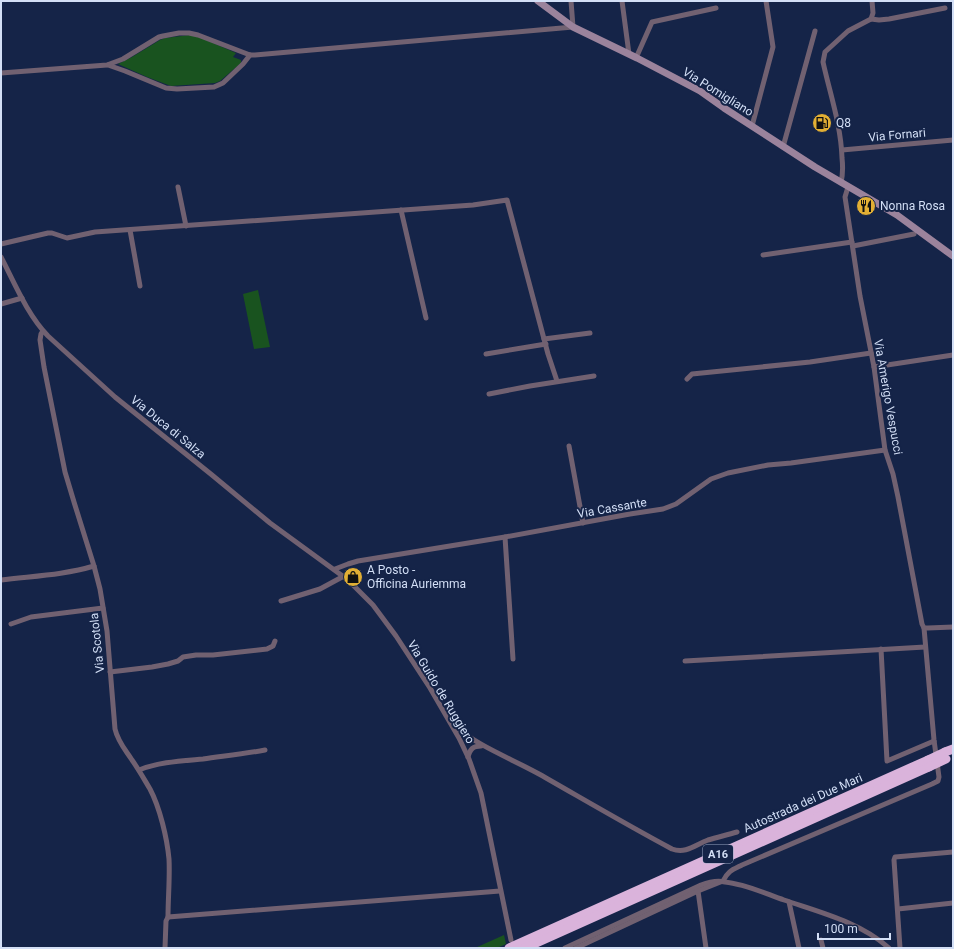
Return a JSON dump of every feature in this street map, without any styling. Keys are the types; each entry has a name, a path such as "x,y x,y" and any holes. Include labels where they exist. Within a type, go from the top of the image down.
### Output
{"highway":[{"name":"Autostrada dei Due Mari","path":"525,948 949,754"},
{"name":"Autostrada dei Due Mari","path":"510,944 928,764"}],"street":[{"name":"Via Pomigliano","path":"538,1 573,27 700,91 815,168 897,215 953,256"},
{"path":"1,73 107,65 123,59 159,37 179,33 198,35 250,55 573,27 571,1"},
{"path":"622,1 632,56"},
{"path":"752,126 773,47 766,1"},
{"path":"871,19 873,13 872,1"},
{"path":"632,56 652,22 716,8"},
{"path":"841,183 843,175 842,150 837,121 823,62 825,52 848,31 871,19 889,19 945,8"},
{"path":"783,147 815,31"},
{"path":"107,65 166,88 214,87 222,83 243,64 250,55"},
{"name":"Via Fornari","path":"842,150 953,140"},
{"path":"178,187 186,226"},
{"name":"Via Amerigo Vespucci","path":"723,881 726,874 731,870 932,784 938,780 939,777 934,742 924,628 893,474 885,450 874,367 860,296 845,197 848,187"},
{"path":"1,244 48,233 67,238 95,232 474,205 507,200 557,381"},
{"path":"401,210 426,318"},
{"path":"130,230 140,286"},
{"path":"763,255 853,244 914,234"},
{"name":"Via Duca di Salza","path":"1,257 29,311 43,330 115,397 270,523 344,576 352,584"},
{"path":"1,304 22,298"},
{"name":"Via Scotola","path":"43,330 40,340 44,367 65,472 100,589 107,631 116,736 154,797 166,840 168,857 168,917 166,921 165,948"},
{"path":"486,354 590,333"},
{"path":"687,379 692,374 810,362 871,353"},
{"path":"874,367 953,354"},
{"path":"488,394 557,381 594,376"},
{"path":"569,446 583,523"},
{"name":"Via Cassante","path":"335,570 358,561 663,509 676,504 711,479 747,468 768,464 791,463 885,450"},
{"path":"504,537 513,658"},
{"path":"1,580 57,573 94,566"},
{"path":"281,601 320,589 344,576"},
{"name":"Via Guido de Ruggiero","path":"352,584 373,605 396,636 430,688 459,738 468,757 480,793 510,944"},
{"path":"11,624 27,618 103,608"},
{"path":"924,628 953,627"},
{"path":"110,672 168,664 178,661 183,657 196,655 267,649 273,646 275,641"},
{"path":"685,661 925,647"},
{"path":"881,649 888,761 934,742"},
{"path":"450,723 482,746 538,774 672,849 678,851 687,850 709,840 737,832"},
{"path":"468,757 471,749 482,746"},
{"path":"138,770 178,761 265,750"},
{"path":"900,948 895,857 953,852"},
{"path":"576,948 698,891 723,881"},
{"path":"565,948 701,885 723,881 742,885 838,918 873,936 889,948"},
{"path":"168,917 500,891"},
{"path":"698,891 706,948"},
{"path":"789,902 799,948"},
{"path":"898,909 953,903"},
{"path":"821,940 823,948"}],"green space":[{"path":"190,35 197,36 236,53 233,57 241,60 241,63 220,81 215,83 171,86 118,64 160,40"},
{"path":"258,290 270,347 254,349 243,294"},
{"path":"504,935 506,944 497,948 475,948"}],"place":[{"name":"Q8","path":"822,123"},
{"name":"Nonna Rosa","path":"866,206"},
{"name":"A Posto - Officina Auriemma","path":"353,577"}]}
